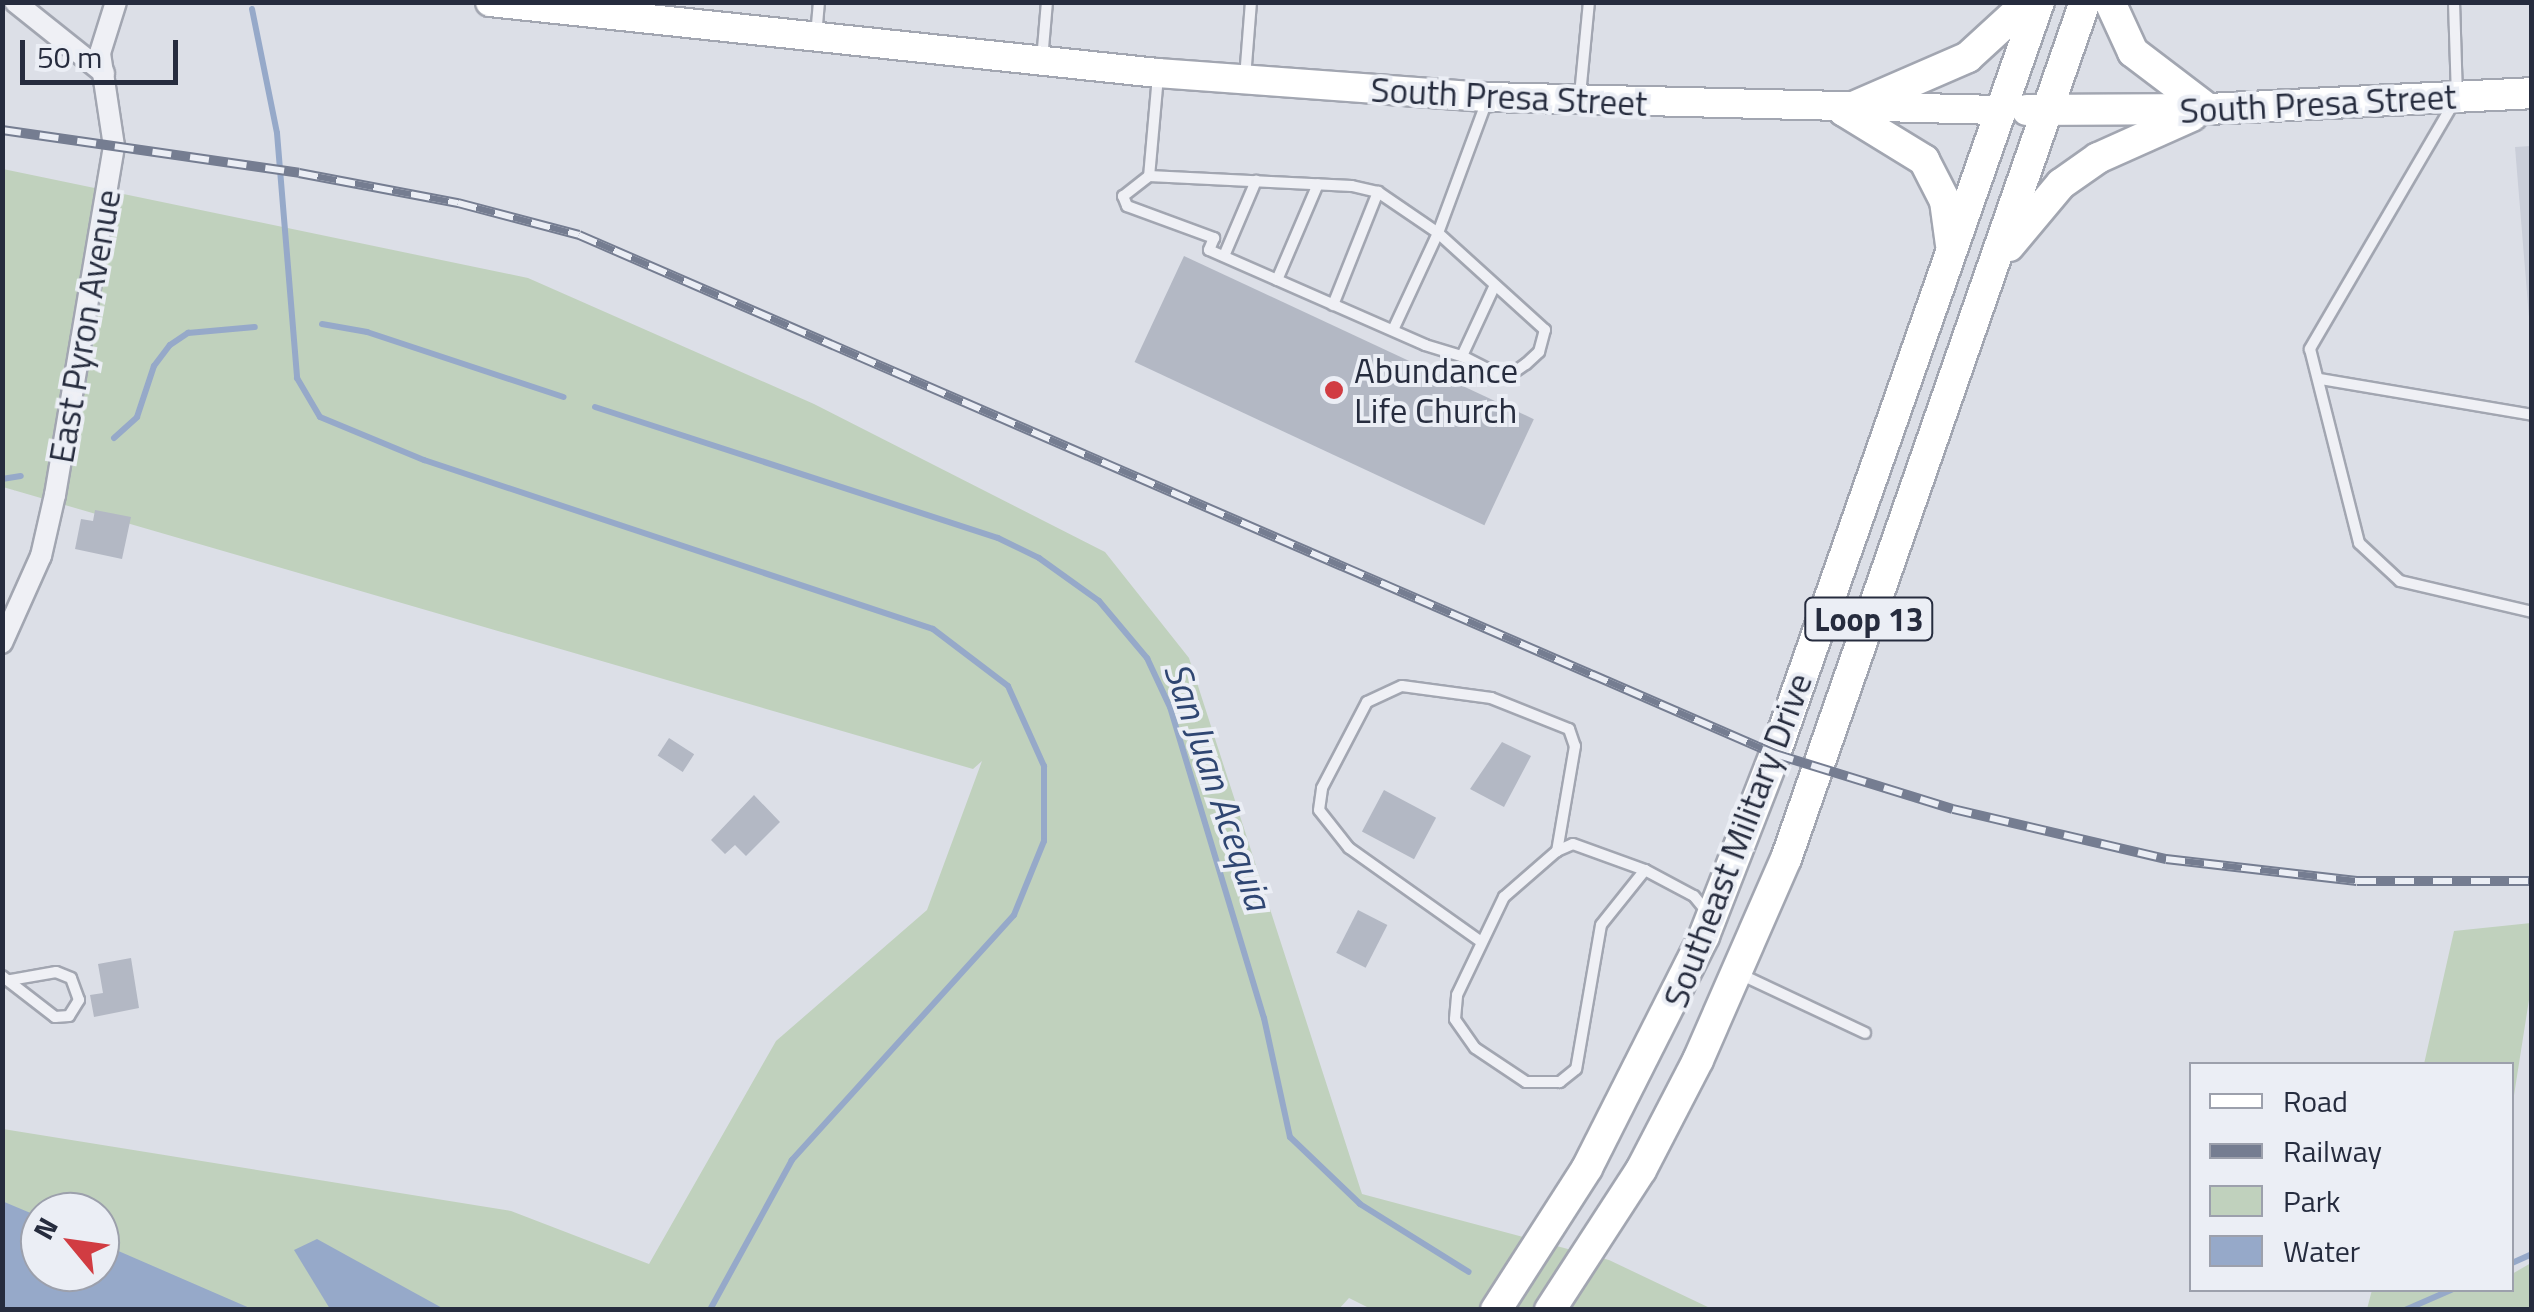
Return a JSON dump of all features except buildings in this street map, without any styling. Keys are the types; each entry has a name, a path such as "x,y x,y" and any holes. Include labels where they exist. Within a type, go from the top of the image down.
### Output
{"main road":[{"name":"South Presa Street","path":"490,2 577,7 816,39 1158,74 1488,97 1844,111 2046,111 2208,109 2532,93"},
{"path":"1844,111 1968,57 2028,2"},
{"name":"Southeast Military Drive","path":"1496,1310 1587,1168 1657,1040 1712,918 2038,2"},
{"name":"Southeast Military Drive","path":"1550,1310 1641,1170 1752,936 1805,804 2085,2"},
{"path":"1988,276 2061,184 2098,158 2208,109 2133,52 2110,2"},
{"path":"1844,111 1924,160 1945,201 1951,248"},
{"path":"1712,918 1752,936"}],"street":[{"path":"15,2 104,73"},
{"name":"East Pyron Avenue","path":"2,643 34,576 52,514 114,146 102,34 116,2"}],"lane":[{"path":"816,39 819,2"},
{"path":"1042,60 1047,2"},
{"path":"1245,80 1251,2"},
{"path":"1580,101 1590,2"},
{"path":"2454,2 2457,97 2310,349 2359,543 2400,581 2532,612"},
{"path":"1148,176 1158,74"},
{"path":"1393,330 1438,233 1488,97"},
{"path":"1148,176 1256,181 1378,192 1438,233 1545,330 1539,352 1510,374 1462,356 1209,250 1214,238 1127,206 1123,196 1148,176"},
{"path":"1224,256 1256,181"},
{"path":"1277,280 1318,184"},
{"path":"1334,304 1378,192"},
{"path":"1462,356 1495,285"},
{"path":"2320,380 2532,415"},
{"path":"1480,941 1348,848 1319,810 1322,788 1367,702 1402,686 1491,698 1569,728 1575,746 1557,851"},
{"path":"1645,870 1601,925 1583,1055 1560,1082 1536,1084 1511,1075 1460,1030 1454,1004 1480,941 1504,897 1557,851 1573,844 1645,870 1694,896 1712,918"},
{"path":"56,972 72,978 79,1000 69,1016 55,1017 6,978 56,972"},
{"path":"1736,972 1865,1033"}],"shaded area":[{"path":"2531,146 2532,317 2529,317 2515,147"}],"green space":[{"path":"3,169 528,278 814,404 1105,552 1189,658 1362,1194 1609,1260 1712,1309 1373,1310 1349,1298 1338,1310 3,1309 3,1129 511,1211 649,1264 776,1041 927,910 982,761 973,769 3,487"},
{"path":"2531,923 2531,987 2514,1095 2514,1062 2424,1062 2454,931"},
{"path":"2531,1263 2531,1309 2367,1309 2371,1292 2514,1292 2514,1273"}],"water":[{"path":"2,1201 20,1209 20,1292 120,1292 120,1252 252,1309 3,1309"},
{"path":"317,1239 444,1309 330,1309 294,1250"}],"waterway":[{"path":"252,9 277,133 297,378 320,417 424,460 933,629 1008,686 1044,766 1044,841 1014,915 792,1160 710,1310"},
{"name":"San Juan Acequia","path":"322,324 367,332 564,397"},
{"name":"San Juan Acequia","path":"114,438 137,417 154,366 170,345 188,333 255,327"},
{"name":"San Juan Acequia","path":"595,407 998,538 1039,558 1099,601 1147,658 1170,707 1264,1018 1290,1137 1360,1204 1469,1272"},
{"name":"San Juan Acequia","path":"2,479 21,476"},
{"name":"San Juan Acequia","path":"2514,1262 2532,1254"},
{"name":"San Juan Acequia","path":"2405,1310 2446,1292"}],"railway":[{"path":"2,130 299,173 458,203 579,235 1775,754 1953,809 2166,859 2357,881 2532,881"}],"place":[{"name":"Abundance Life Church","path":"1334,390"}]}
